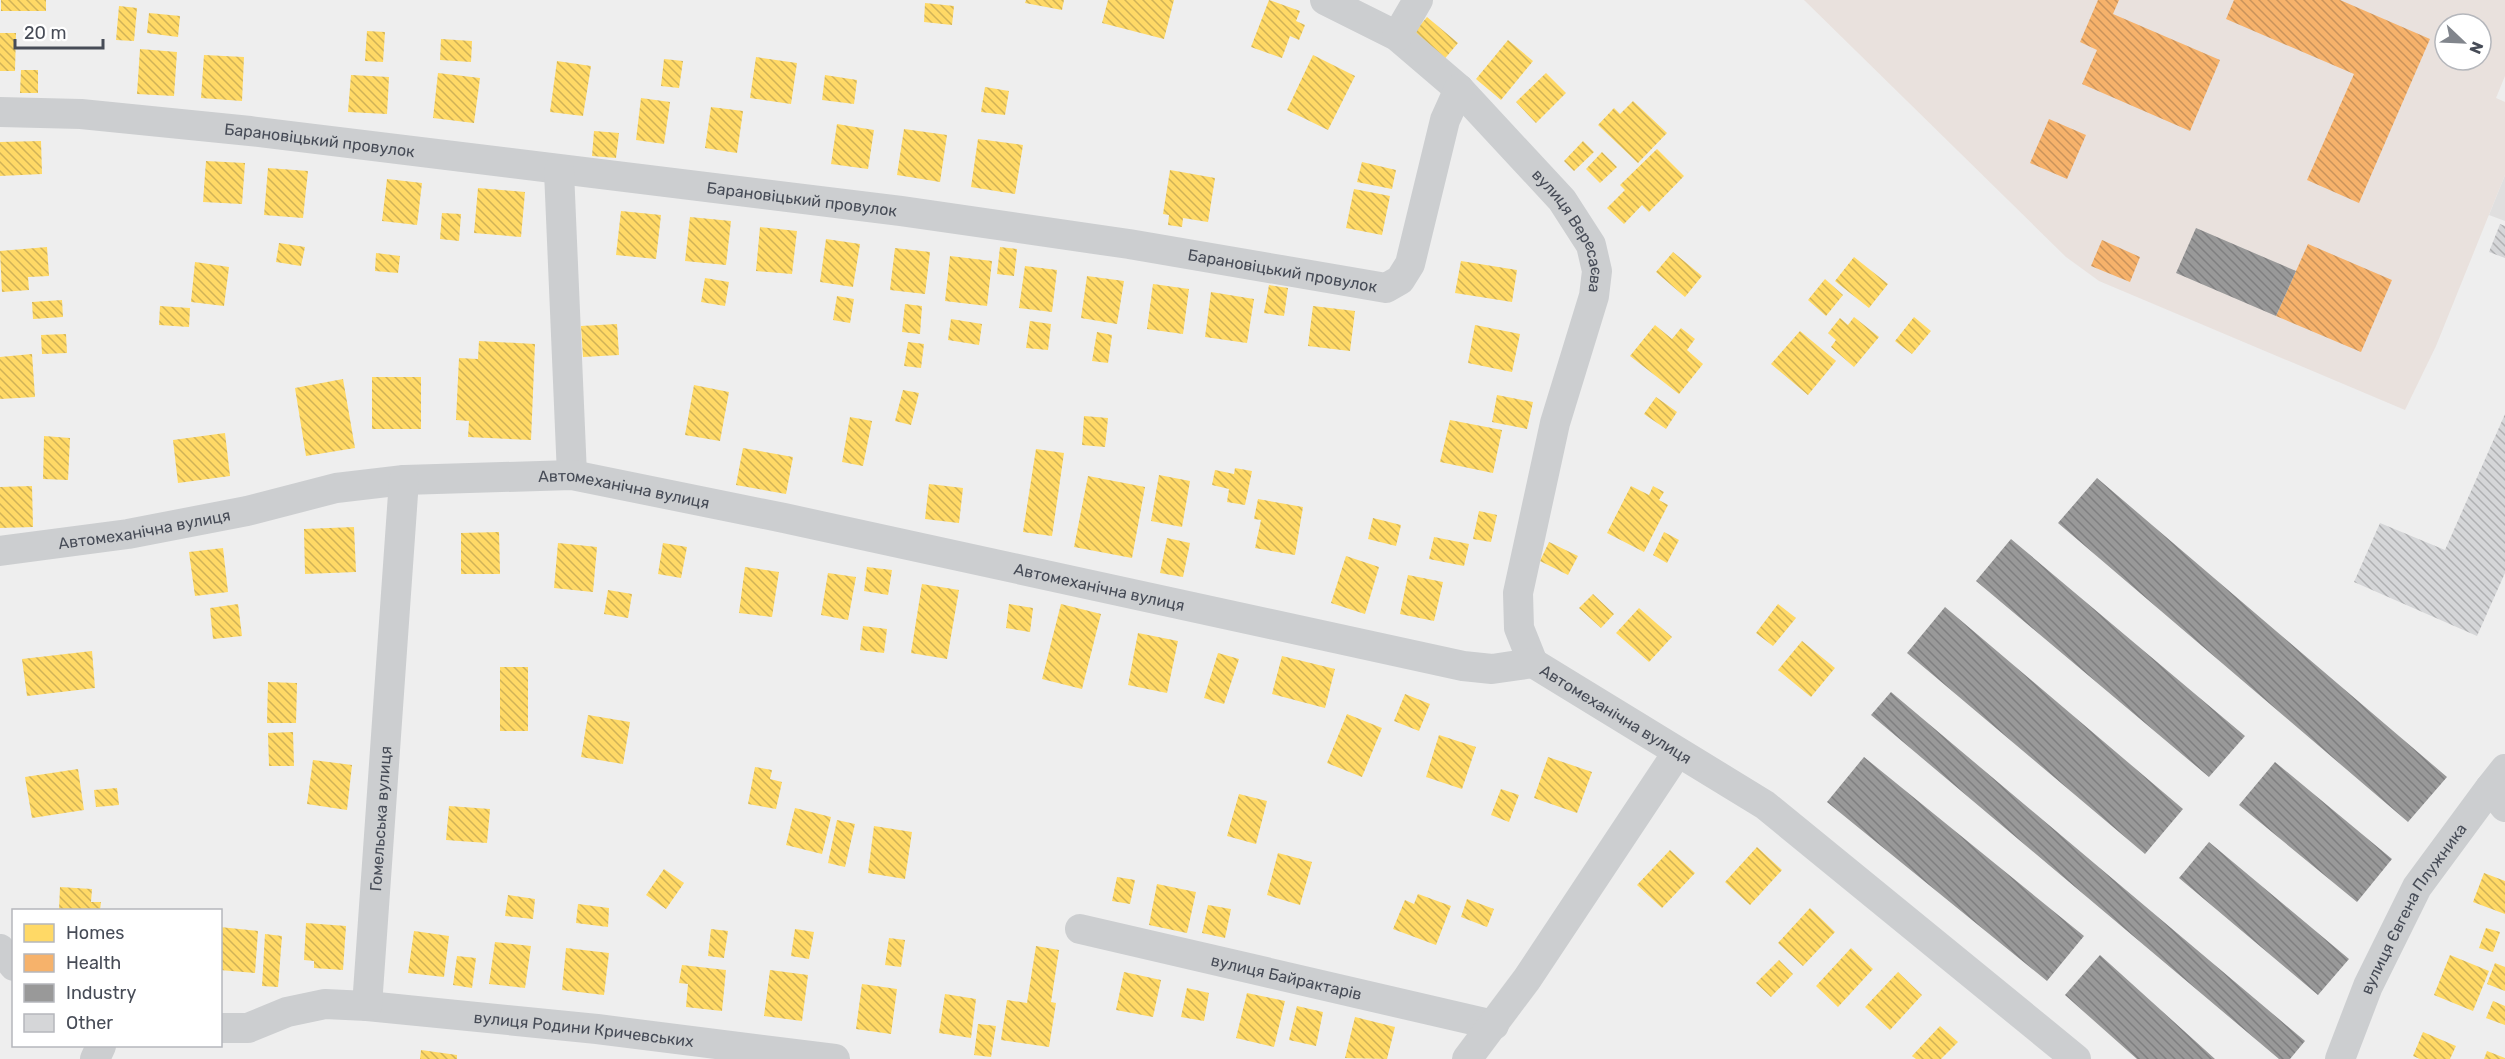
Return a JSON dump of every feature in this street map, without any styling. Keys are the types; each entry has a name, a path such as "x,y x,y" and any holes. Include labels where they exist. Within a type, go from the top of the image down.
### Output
{"street":[{"name":"вулиця Вересаєва","path":"1325,0 1396,36 1459,89 1562,200 1591,245 1597,271 1594,296 1555,423 1518,593 1519,628 1533,663"},
{"path":"1396,36 1418,0"},
{"name":"Барановіцький провулок","path":"0,112 81,114 228,129 901,211 1084,237 1386,288 1400,280 1410,264 1445,120 1459,89"},
{"path":"559,171 572,475"},
{"name":"Автомеханічна вулиця","path":"0,551 128,534 247,511 336,488 404,480 572,475 807,523 1462,666 1492,669 1533,663 1765,805 2076,1059"},
{"name":"Гомельська вулиця","path":"367,1006 404,480"},
{"path":"1467,1059 1494,1025 1677,753"},
{"name":"вулиця Євгена Плужника","path":"2340,1059 2368,986 2417,887 2500,788"},
{"name":"вулиця Байрактарів","path":"1080,929 1494,1025"},
{"path":"0,949 12,964"},
{"path":"222,1028 248,1028 287,1012 325,1004 367,1006"},
{"name":"вулиця Родини Кричевських","path":"367,1006 597,1029 835,1059"}],"shaded area":[{"path":"1804,0 2505,0 2505,76 2496,98 2505,102 2505,175 2436,346 2405,410 2099,281 2066,257"},
{"path":"2505,175 2505,221 2489,215"}],"building: Homes":[{"path":"1,0 46,0 46,11 1,11"},
{"path":"1026,0 1064,0 1062,10 1025,3"},
{"path":"1108,0 1174,0 1164,39 1102,23"},
{"path":"1269,0 1300,11 1296,21 1305,25 1299,40 1290,36 1282,58 1251,47"},
{"path":"925,3 954,6 952,25 924,22"},
{"path":"119,6 137,8 134,41 116,40"},
{"path":"149,13 180,16 178,37 147,33"},
{"path":"1427,17 1458,43 1442,62 1411,36"},
{"path":"367,31 385,32 383,62 365,61"},
{"path":"0,33 16,33 15,71 0,71"},
{"path":"441,39 472,41 471,62 440,60"},
{"path":"1508,40 1533,61 1501,100 1476,79"},
{"path":"140,49 177,52 174,96 137,94"},
{"path":"204,55 244,57 242,101 201,98"},
{"path":"1313,55 1355,76 1328,130 1287,110"},
{"path":"756,57 797,63 791,104 750,98"},
{"path":"664,59 683,61 679,88 661,86"},
{"path":"557,61 591,66 583,116 550,112"},
{"path":"21,70 38,70 38,93 20,93"},
{"path":"438,73 480,78 474,123 433,118"},
{"path":"1546,73 1566,93 1536,123 1516,102"},
{"path":"351,75 389,77 387,114 348,112"},
{"path":"825,75 857,80 854,104 822,100"},
{"path":"985,87 1009,91 1005,115 981,112"},
{"path":"641,98 670,102 664,144 636,140"},
{"path":"1633,101 1667,133 1638,163 1598,125 1614,108 1620,114"},
{"path":"711,107 743,111 737,153 705,148"},
{"path":"837,124 874,130 868,169 831,164"},
{"path":"904,129 947,135 940,182 897,175"},
{"path":"594,131 619,133 616,158 592,156"},
{"path":"978,139 1023,145 1015,194 971,187"},
{"path":"41,141 42,174 0,176 0,142"},
{"path":"1583,141 1594,152 1574,171 1564,161"},
{"path":"1657,149 1684,176 1649,212 1642,205 1624,224 1607,208 1625,190 1620,185"},
{"path":"1602,152 1617,167 1600,183 1586,169"},
{"path":"206,161 245,163 242,204 203,202"},
{"path":"1362,162 1396,170 1392,189 1357,182"},
{"path":"268,168 308,171 303,218 264,215"},
{"path":"1170,170 1215,178 1208,222 1183,218 1182,227 1168,225 1169,215 1163,214"},
{"path":"387,179 422,183 417,225 382,221"},
{"path":"478,188 525,192 521,237 474,233"},
{"path":"1354,189 1390,196 1382,235 1346,228"},
{"path":"621,211 661,215 656,259 616,255"},
{"path":"442,213 461,214 459,241 440,239"},
{"path":"690,217 731,221 726,265 685,261"},
{"path":"760,227 797,231 792,274 756,271"},
{"path":"826,239 860,244 853,287 820,282"},
{"path":"279,243 305,247 301,266 276,262"},
{"path":"47,247 49,276 28,277 29,290 2,292 0,251"},
{"path":"1000,247 1017,249 1014,276 997,274"},
{"path":"895,248 930,252 925,294 890,290"},
{"path":"1673,252 1702,276 1685,297 1656,272"},
{"path":"376,253 400,256 398,273 375,271"},
{"path":"950,256 992,261 987,306 945,301"},
{"path":"1854,257 1888,284 1869,308 1835,281"},
{"path":"1461,261 1517,270 1512,302 1455,293"},
{"path":"195,262 229,267 224,306 191,302"},
{"path":"1025,266 1057,270 1052,312 1019,308"},
{"path":"1087,276 1124,281 1117,324 1081,318"},
{"path":"705,278 729,282 725,306 701,302"},
{"path":"1825,279 1843,295 1826,316 1808,300"},
{"path":"1153,284 1189,289 1183,334 1147,329"},
{"path":"1269,285 1288,288 1284,316 1264,313"},
{"path":"1211,292 1254,299 1247,343 1205,337"},
{"path":"837,296 854,299 850,323 833,320"},
{"path":"62,300 63,317 33,319 32,302"},
{"path":"905,304 922,306 920,334 902,332"},
{"path":"160,306 190,308 189,327 159,325"},
{"path":"1313,306 1355,311 1350,351 1308,346"},
{"path":"1854,317 1879,337 1854,367 1831,347 1836,340 1828,333 1840,318 1848,325"},
{"path":"1914,317 1931,331 1912,354 1895,341"},
{"path":"951,319 982,324 979,345 948,340"},
{"path":"1030,321 1051,324 1048,350 1026,348"},
{"path":"617,324 619,355 583,357 581,326"},
{"path":"1475,325 1520,334 1512,372 1468,363"},
{"path":"1655,325 1672,339 1681,328 1695,339 1687,350 1703,364 1679,394 1630,356"},
{"path":"1800,331 1836,361 1808,395 1771,364"},
{"path":"1097,332 1112,335 1108,363 1092,361"},
{"path":"66,334 67,353 42,354 41,335"},
{"path":"479,341 535,344 531,440 468,437 469,421 456,420 459,358 478,359"},
{"path":"908,342 924,344 921,368 904,366"},
{"path":"32,354 35,397 0,399 0,357"},
{"path":"372,377 421,377 421,429 372,429"},
{"path":"343,379 355,448 306,456 295,388"},
{"path":"694,385 729,392 720,441 685,435"},
{"path":"903,390 919,393 911,425 895,421"},
{"path":"1497,395 1533,402 1527,429 1492,422"},
{"path":"1656,397 1677,412 1666,429 1644,414"},
{"path":"1084,416 1108,418 1105,447 1082,445"},
{"path":"850,417 872,421 863,466 842,462"},
{"path":"1450,420 1502,430 1493,473 1440,462"},
{"path":"225,433 230,476 178,483 173,440"},
{"path":"44,436 70,438 68,480 43,479"},
{"path":"743,448 793,457 786,494 736,485"},
{"path":"1036,449 1064,453 1052,536 1023,532"},
{"path":"1235,468 1252,471 1245,505 1227,502 1229,489 1212,485 1215,470 1234,474"},
{"path":"1159,475 1190,481 1182,527 1151,521"},
{"path":"1088,476 1145,487 1132,558 1074,547"},
{"path":"929,484 963,488 959,523 925,519"},
{"path":"32,486 33,527 0,528 0,487"},
{"path":"1631,486 1649,495 1653,486 1664,492 1659,500 1668,505 1644,552 1607,533"},
{"path":"1258,499 1303,507 1295,555 1255,548 1261,520 1254,519"},
{"path":"1479,511 1497,515 1491,542 1473,539"},
{"path":"1373,518 1401,525 1396,546 1368,539"},
{"path":"354,527 356,572 305,574 304,529"},
{"path":"499,532 500,574 461,574 461,533"},
{"path":"1664,532 1679,540 1667,563 1653,555"},
{"path":"1434,537 1469,544 1464,566 1429,559"},
{"path":"1167,538 1190,543 1183,577 1160,573"},
{"path":"1549,542 1578,556 1568,575 1540,561"},
{"path":"558,543 597,547 593,592 554,588"},
{"path":"663,543 687,547 681,578 658,574"},
{"path":"223,548 228,592 195,596 189,552"},
{"path":"1346,556 1379,567 1365,614 1331,603"},
{"path":"745,567 779,572 772,617 739,613"},
{"path":"867,567 892,570 888,595 864,591"},
{"path":"828,573 856,577 848,620 821,615"},
{"path":"1408,575 1443,582 1434,621 1400,614"},
{"path":"922,584 959,590 947,659 911,653"},
{"path":"608,590 632,594 628,618 604,614"},
{"path":"1593,594 1614,614 1601,628 1579,608"},
{"path":"238,604 242,636 213,639 210,608"},
{"path":"1009,604 1033,608 1030,632 1006,628"},
{"path":"1061,604 1101,614 1082,689 1042,679"},
{"path":"1778,604 1796,618 1773,646 1756,633"},
{"path":"1639,608 1672,637 1649,662 1616,633"},
{"path":"863,626 887,629 884,653 860,650"},
{"path":"1138,633 1178,641 1167,693 1128,685"},
{"path":"1802,641 1835,668 1811,697 1778,670"},
{"path":"92,651 95,688 27,696 22,659"},
{"path":"1218,653 1239,659 1224,704 1204,698"},
{"path":"1282,656 1335,669 1325,708 1272,694"},
{"path":"500,667 528,667 528,731 500,731"},
{"path":"268,682 297,683 296,723 267,723"},
{"path":"1405,694 1430,704 1419,731 1394,721"},
{"path":"1347,714 1382,728 1362,777 1327,763"},
{"path":"588,715 630,722 623,764 581,757"},
{"path":"293,732 294,766 269,766 268,733"},
{"path":"1439,735 1476,747 1462,789 1426,777"},
{"path":"1548,757 1592,772 1577,813 1534,798"},
{"path":"313,760 352,765 347,810 307,804"},
{"path":"755,767 772,770 770,779 782,782 776,809 748,804"},
{"path":"78,769 84,810 32,818 25,777"},
{"path":"117,788 119,805 96,807 94,790"},
{"path":"1501,789 1519,795 1509,822 1491,815"},
{"path":"1239,794 1267,801 1256,844 1227,836"},
{"path":"449,806 490,809 487,843 446,840"},
{"path":"795,808 831,817 822,854 786,845"},
{"path":"837,820 855,824 845,867 828,863"},
{"path":"874,826 912,832 905,879 868,873"},
{"path":"1757,847 1782,870 1750,905 1725,882"},
{"path":"1670,850 1695,873 1662,908 1637,885"},
{"path":"1278,853 1312,862 1300,905 1267,895"},
{"path":"664,869 684,883 666,909 646,895"},
{"path":"2484,873 2505,881 2505,914 2473,902"},
{"path":"1117,877 1135,880 1130,904 1112,901"},
{"path":"1157,884 1196,892 1187,933 1149,925"},
{"path":"60,887 92,889 91,902 101,902 100,909 59,909"},
{"path":"1418,894 1451,906 1436,945 1393,929 1405,900 1414,904"},
{"path":"508,895 535,899 533,919 505,916"},
{"path":"1467,899 1494,909 1487,927 1461,917"},
{"path":"578,904 609,908 608,927 576,923"},
{"path":"1208,905 1231,909 1225,938 1202,933"},
{"path":"1810,908 1835,932 1803,966 1778,943"},
{"path":"306,923 346,926 343,970 314,968 314,961 304,960"},
{"path":"222,927 258,931 255,973 222,970"},
{"path":"2486,928 2500,932 2493,952 2479,948"},
{"path":"711,929 728,931 724,958 708,956"},
{"path":"795,929 814,932 809,959 791,956"},
{"path":"414,931 449,936 444,977 408,973"},
{"path":"265,934 282,936 278,987 262,986"},
{"path":"889,938 905,940 901,967 885,965"},
{"path":"495,942 531,946 525,988 489,984"},
{"path":"1036,946 1059,950 1051,1002 1056,1003 1049,1047 1001,1040 1007,1000 1027,1003"},
{"path":"566,948 609,953 604,995 562,990"},
{"path":"1851,948 1873,969 1838,1007 1816,986"},
{"path":"2450,955 2489,971 2473,1011 2434,995"},
{"path":"457,956 476,958 472,988 453,985"},
{"path":"1779,960 1793,974 1771,997 1756,983"},
{"path":"2495,963 2505,967 2505,991 2487,984"},
{"path":"682,965 726,970 722,1011 686,1007 688,984 679,983"},
{"path":"770,970 808,975 802,1021 764,1016"},
{"path":"1124,972 1161,980 1153,1017 1116,1010"},
{"path":"1898,972 1922,995 1890,1030 1865,1007"},
{"path":"862,984 897,989 891,1034 856,1029"},
{"path":"1187,988 1209,993 1204,1021 1181,1017"},
{"path":"1247,993 1285,1001 1274,1047 1236,1038"},
{"path":"945,994 976,999 971,1038 939,1033"},
{"path":"2493,1001 2505,1006 2505,1025 2486,1018"},
{"path":"1297,1006 1323,1012 1316,1046 1289,1040"},
{"path":"1355,1017 1395,1027 1387,1059 1345,1058"},
{"path":"978,1024 996,1026 991,1057 974,1055"},
{"path":"1940,1026 1958,1042 1941,1059 1916,1059 1912,1056"},
{"path":"2423,1032 2456,1046 2450,1059 2420,1059 2413,1056"},
{"path":"421,1050 457,1055 457,1059 420,1059"},
{"path":"2487,1051 2505,1058 2505,1059 2484,1059"}],"building: Health":[{"path":"2098,0 2119,0 2113,14 2220,60 2190,131 2082,84 2097,50 2080,42"},
{"path":"2234,0 2340,0 2430,39 2359,203 2307,180 2354,74 2226,19"},
{"path":"2049,119 2086,135 2067,179 2030,163"},
{"path":"2102,240 2140,257 2130,282 2091,266"},
{"path":"2308,244 2392,280 2361,352 2276,316"}],"building: Industry":[{"path":"2196,228 2296,271 2276,316 2176,273"},
{"path":"2097,478 2447,777 2408,822 2058,523"},
{"path":"2011,539 2245,736 2209,777 1976,581"},
{"path":"1945,607 2183,809 2145,854 1907,653"},
{"path":"1891,692 2305,1041 2290,1059 2279,1059 1871,715"},
{"path":"1864,757 2084,936 2047,981 1827,802"},
{"path":"2275,762 2392,859 2357,902 2239,805"},
{"path":"2209,842 2349,959 2318,995 2179,878"},
{"path":"2100,955 2215,1059 2137,1059 2065,995"}],"building: Other":[{"path":"2500,224 2505,226 2505,258 2489,252"},
{"path":"2505,414 2505,573 2477,636 2354,582 2380,523 2445,550"}]}
